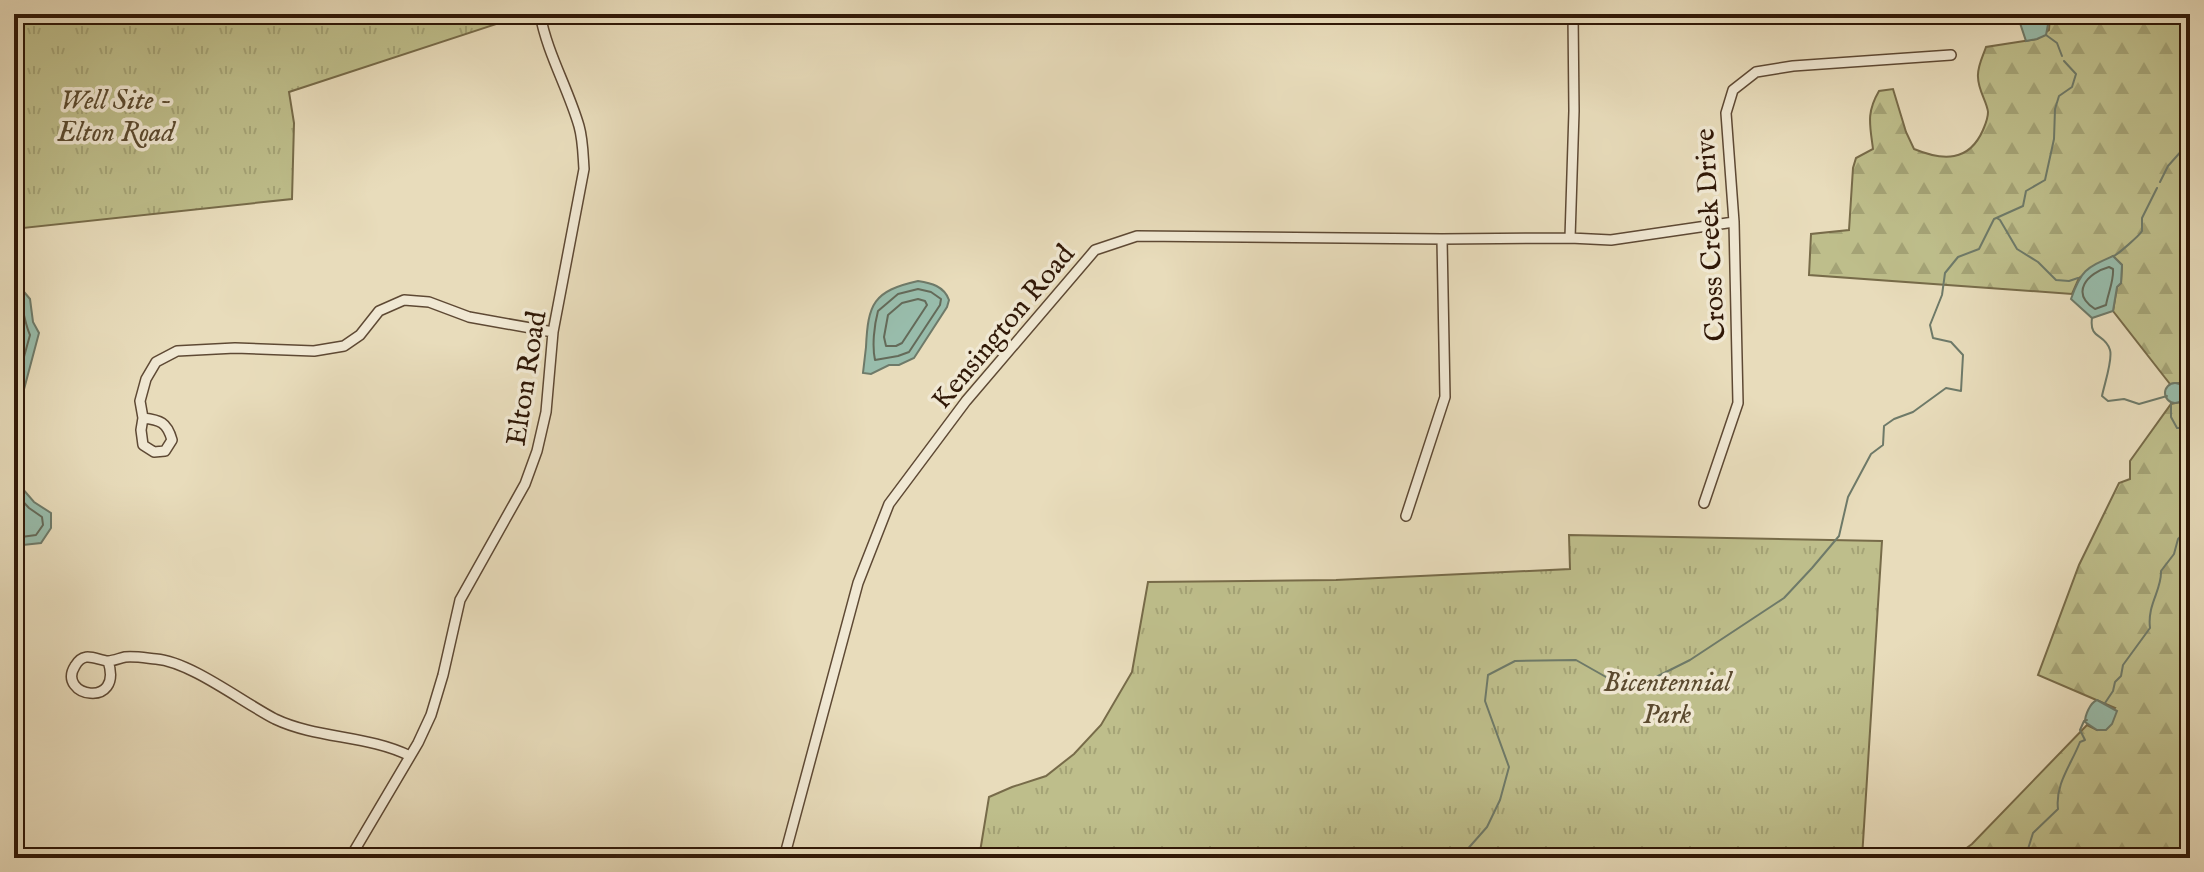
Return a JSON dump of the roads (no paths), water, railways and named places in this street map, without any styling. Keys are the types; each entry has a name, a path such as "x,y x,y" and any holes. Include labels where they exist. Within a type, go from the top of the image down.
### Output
{"street":[{"name":"Elton Road","path":"350,858 410,756 432,711 460,600 525,484 546,412 553,332 584,169 578,125 544,34 540,14"},
{"path":"1570,238 1573,14"},
{"name":"Cross Creek Drive","path":"1704,503 1738,403 1734,222 1726,113 1733,90 1756,72 1793,66 1951,55"},
{"name":"Kensington Road","path":"784,858 858,583 889,504 966,401 1095,250 1137,236 1611,240 1734,222"},
{"path":"1406,516 1445,397 1442,239"},
{"path":"143,418 140,401 146,379 156,362 177,351 235,348 314,351 344,346 360,335 379,311 404,300 429,302 469,317 553,332"},
{"path":"108,661 111,677 106,688 96,694 85,694 75,687 72,675 75,664 85,657 108,661 124,657 163,659 195,672 277,719 305,729 395,749 410,756"}],"water":[{"path":"2017,14 2050,14 2046,35 2026,41"},
{"path":"2113,256 2122,265 2121,283 2117,287 2113,311 2092,318 2071,299 2086,271"},
{"path":"14,280 30,299 33,322 39,333 23,393 14,408"},
{"path":"918,281 944,291 949,300 947,307 914,358 871,374 863,373 871,310 891,289"},
{"path":"2175,383 2182,386 2185,393 2182,400 2175,403 2168,400 2165,393 2168,386"},
{"path":"14,445 19,462 15,480 34,502 51,513 51,528 41,543 14,546"},
{"path":"2097,700 2117,711 2106,730 2097,730 2085,722 2088,710"}],"waterway":[{"path":"2046,35 2057,43 2062,56"},
{"path":"1455,858 1465,852 1487,827 1500,800 1509,767 1485,701 1488,675 1515,661 1576,660 1606,677 1634,684 1690,660 1784,598 1839,536 1848,497 1871,454 1883,445 1884,426 1913,412 1946,388 1961,391 1963,355 1951,342 1933,338 1930,325 1942,295 1945,273 1958,257 1979,249 1994,219 2023,206 2026,191 2045,180 2054,139 2055,109 2059,96 2072,87 2076,74 2064,61"},
{"path":"2160,182 2168,166 2184,148"},
{"path":"2114,256 2142,231 2142,218 2157,188"},
{"path":"1997,218 2017,249 2038,262 2056,280 2078,278"},
{"path":"2092,318 2093,330 2105,341 2111,354 2102,396 2108,401 2124,399 2139,404 2167,396"},
{"path":"2171,404 2171,417 2177,428 2190,428"},
{"path":"2105,703 2121,676 2123,665 2150,628 2161,571 2174,554 2178,539 2186,531 2184,502 2190,474"},
{"path":"2018,858 2028,849 2033,833 2058,809 2061,783 2080,742 2085,740 2080,730 2087,720"}],"park label":[{"name":"Well Site - Elton Road","path":"116,115"},
{"name":"Bicentennial Park","path":"1667,697"}]}
